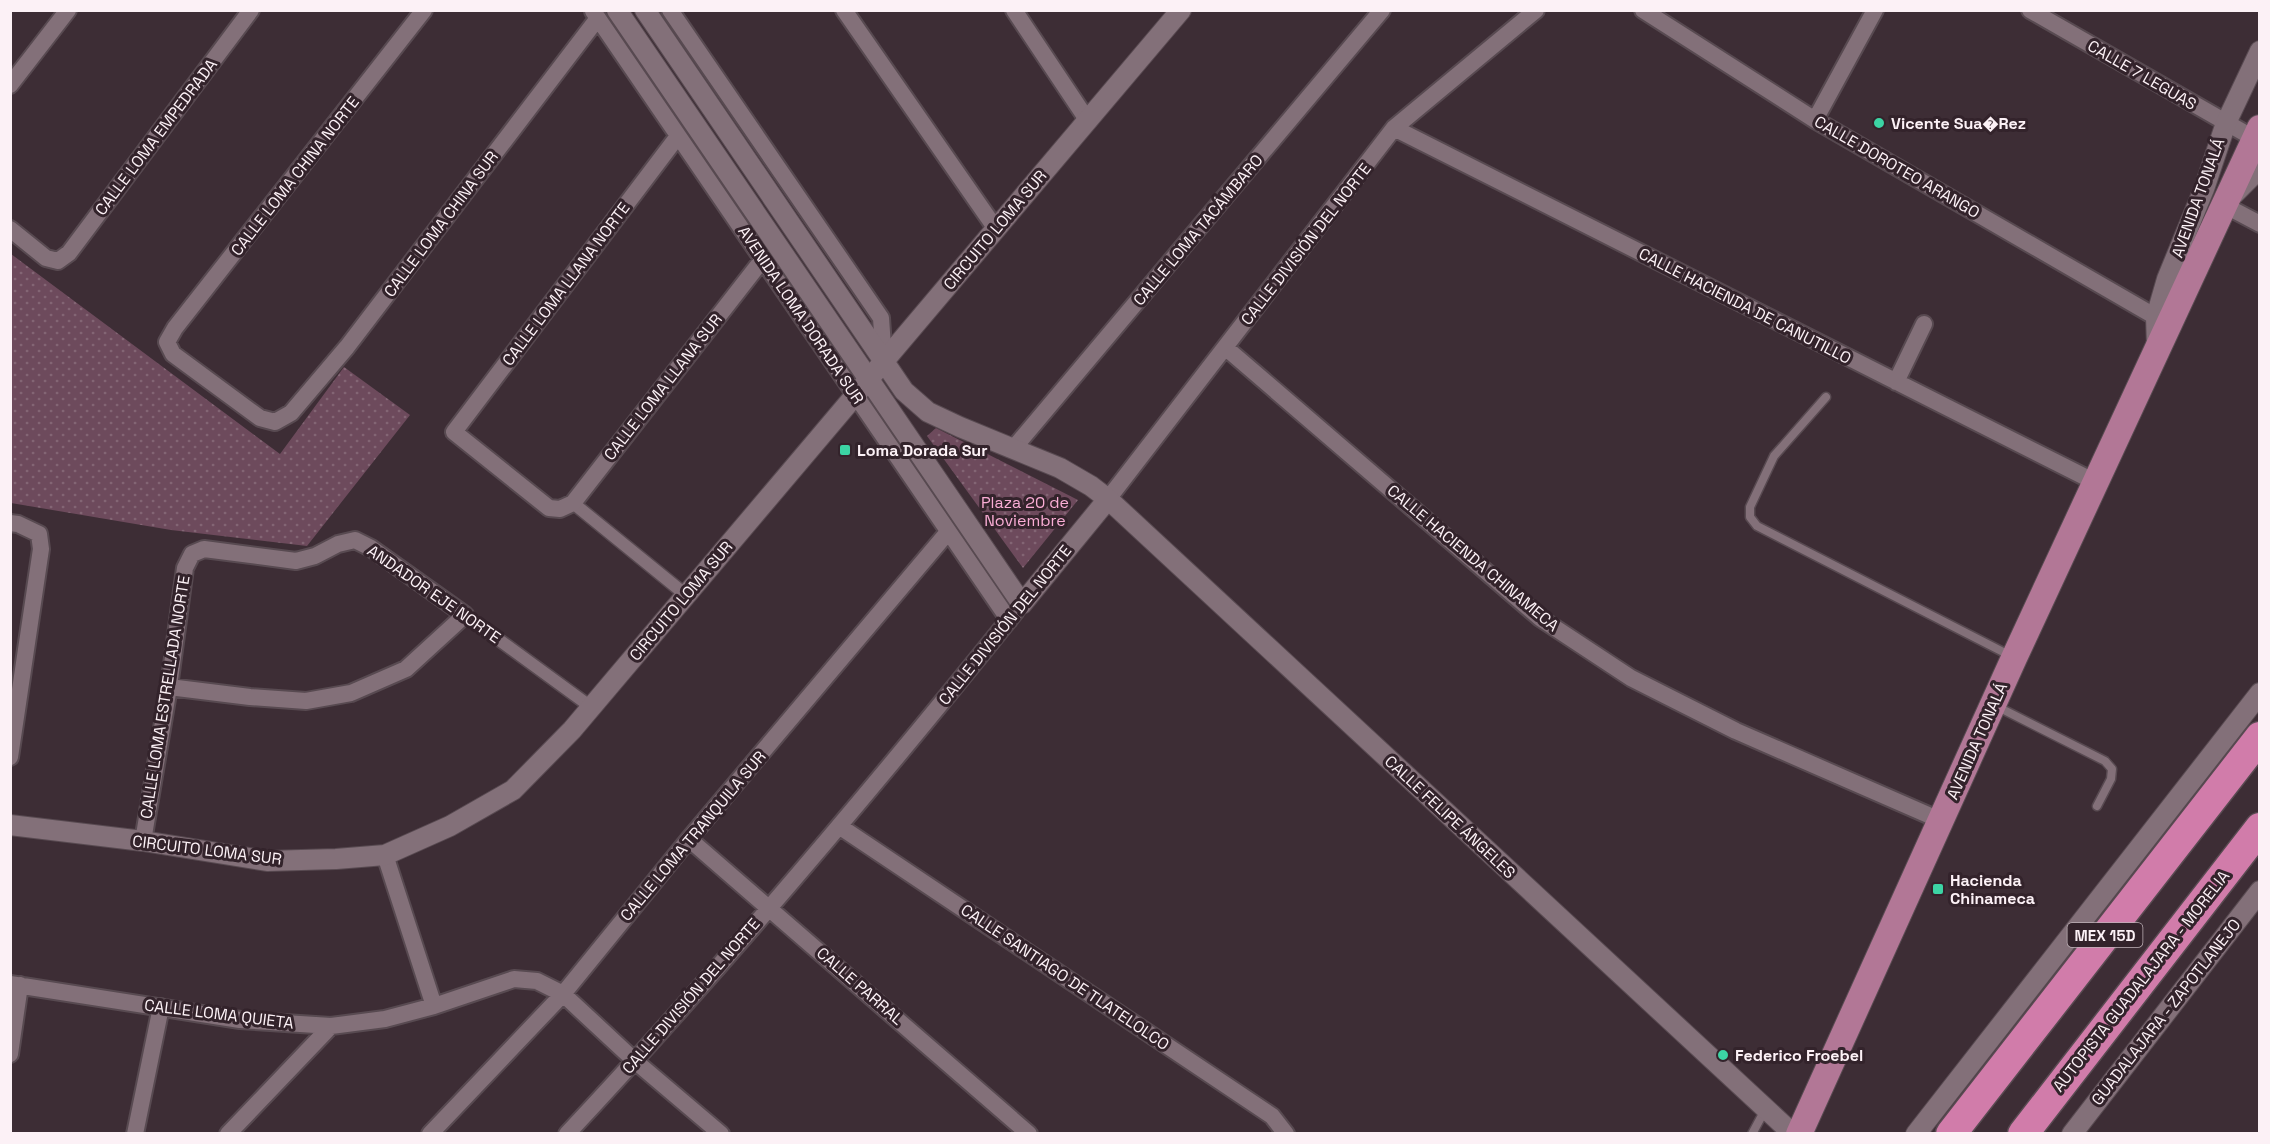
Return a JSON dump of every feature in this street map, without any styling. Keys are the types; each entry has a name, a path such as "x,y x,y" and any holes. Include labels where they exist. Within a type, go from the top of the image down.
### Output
{"highway":[{"name":"MEX 15D","path":"1951,1134 2259,737"},
{"name":"AUTOPISTA GUADALAJARA - MORELIA","path":"2023,1134 2259,828"}],"main road":[{"name":"AVENIDA TONALÁ","path":"1799,1134 2014,658 2097,483 2257,133"}],"street":[{"name":"CALLE LOMA EMPEDRADA","path":"10,229 46,258 58,261 69,253 251,10"},
{"name":"CALLE LOMA CHINA NORTE","path":"276,422 260,418 250,411 173,354 167,342 175,327 424,10"},
{"name":"AVENIDA LOMA DORADA SUR","path":"617,10 1022,604"},
{"path":"645,10 904,391 928,412 1060,468 1108,500"},
{"path":"670,10 881,318 884,361"},
{"path":"844,10 996,229"},
{"path":"1014,10 1088,121"},
{"name":"CALLE LOMA TACÁMBARO","path":"1013,449 1382,10"},
{"name":"CALLE DIVISIÓN DEL NORTE","path":"567,1134 770,907 1108,500 1394,128 1536,10"},
{"name":"CALLE DOROTEO ARANGO","path":"1643,10 1815,120 2156,317"},
{"path":"1815,120 1875,10"},
{"name":"CALLE 7 LEGUAS","path":"2030,10 2226,123 2257,133"},
{"path":"10,85 65,12"},
{"name":"CIRCUITO LOMA SUR","path":"10,825 143,841 267,861 336,860 385,855 450,826 513,790 572,730 1088,121 1176,13"},
{"name":"AVENIDA LOMA DORADA SUR","path":"595,14 1009,620"},
{"name":"CALLE LOMA CHINA SUR","path":"276,422 291,413 346,347 595,14"},
{"name":"AVENIDA TONALÁ","path":"2158,350 2156,317 2167,279 2204,189 2226,123 2259,51"},
{"name":"CALLE HACIENDA DE CANUTILLO","path":"1394,128 2097,483"},
{"name":"CALLE LOMA LLANA NORTE","path":"567,506 549,508 454,432 678,136"},
{"name":"AVENIDA TONALÁ","path":"2224,205 2259,168"},
{"path":"2224,205 2259,224"},
{"name":"CALLE LOMA LLANA SUR","path":"567,506 763,260"},
{"path":"1896,382 1924,324"},
{"name":"CALLE HACIENDA CHINAMECA","path":"1226,348 1540,618 1631,678 1725,726 1942,821"},
{"name":"CALLE FELIPE ÁNGELES","path":"1108,500 1793,1134"},
{"path":"567,506 686,595"},
{"path":"10,523 18,524 39,534 42,549 10,757"},
{"name":"CALLE LOMA TRANQUILA SUR","path":"430,1134 563,994 689,839 948,531"},
{"name":"ANDADOR EJE NORTE","path":"192,554 204,549 296,561 315,556 338,544 355,540 371,548 591,707"},
{"name":"CALLE LOMA ESTRELLADA NORTE","path":"143,841 170,687 186,568 192,554"},
{"path":"170,687 306,701 351,693 406,669 465,615"},
{"path":"1916,1134 2259,693"},
{"name":"CALLE SANTIAGO DE TLATELOLCO","path":"839,826 1272,1116 1286,1134"},
{"name":"CALLE PARRAL","path":"689,839 1029,1134"},
{"path":"385,855 434,1006"},
{"name":"GUADALAJARA - ZAPOTLANEJO","path":"2072,1134 2259,891"},
{"name":"CALLE LOMA QUIETA","path":"15,984 240,1020 331,1026 385,1019 434,1006 514,979 537,981 563,994 634,1061 721,1134"},
{"path":"10,1053 15,984"},
{"path":"135,1134 161,1007"},
{"path":"228,1134 331,1026"}],"lane":[{"path":"1826,397 1774,456 1750,507 1750,516 1757,526 2014,658"},
{"path":"1993,705 2105,761 2112,769 2111,779 2097,806"},
{"path":"1752,1134 1766,1108"}],"green space":[{"path":"11,254 280,454 344,367 410,415 307,546 171,530 11,503"},
{"name":"Plaza 20 de Noviembre","path":"936,428 1078,500 1023,568 927,436"}],"place":[{"name":"Vicente Sua�Rez","path":"1879,123"},
{"name":"Loma Dorada Sur","path":"845,450"},
{"name":"Hacienda Chinameca","path":"1938,889"},
{"name":"Federico Froebel","path":"1723,1055"}]}
